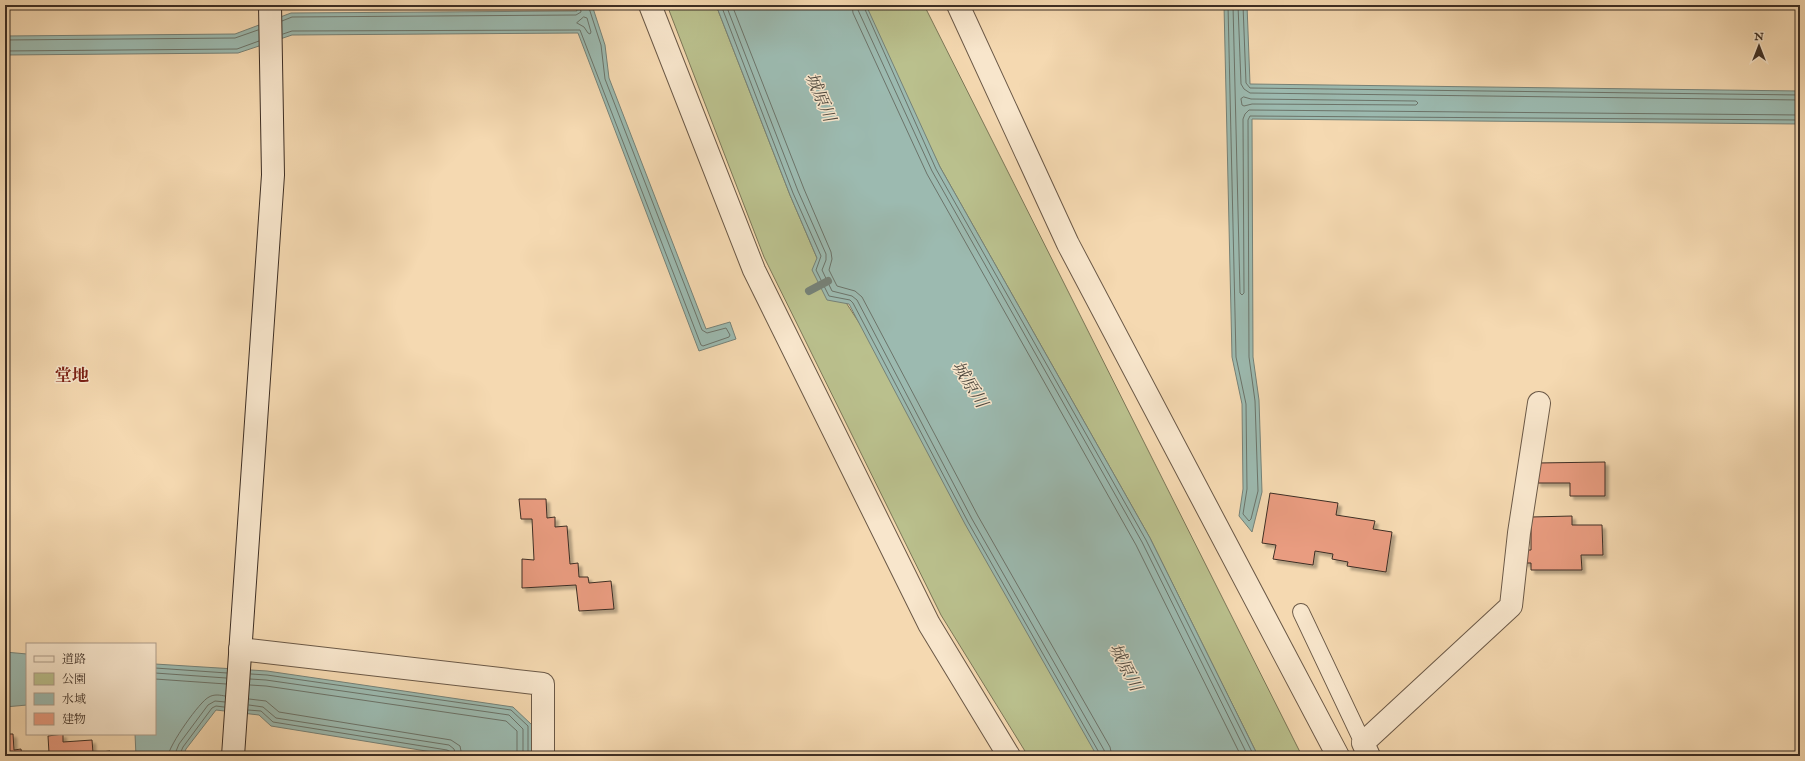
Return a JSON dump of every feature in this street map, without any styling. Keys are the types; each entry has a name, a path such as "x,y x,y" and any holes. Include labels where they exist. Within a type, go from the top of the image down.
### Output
{"street":[{"path":"650,5 754,270 929,624 1009,756"},
{"path":"958,5 1068,244 1338,756"},
{"path":"232,756 273,175 270,8"},
{"path":"1366,750 1511,606 1519,533 1539,403"},
{"path":"240,657 543,684 543,756"}],"lane":[{"path":"1301,612 1366,750"}],"green space":[{"path":"667,5 716,5 790,195 817,258 1141,756 1028,756 941,615 764,257"},
{"path":"858,5 924,5 1302,756 1258,756 1150,538 940,167"}],"water":[{"path":"575,5 592,5 605,45 609,78 706,329 730,322 736,339 699,351 578,33 292,35 238,53 5,55 5,36 235,34 291,13 577,11"},
{"name":"城原川","path":"716,5 866,5 940,167 1150,538 1258,756 1097,756 965,524 849,304 827,300 812,270 817,258 790,195"},
{"path":"1224,5 1247,5 1250,84 1800,91 1800,124 1252,119 1253,357 1259,400 1262,492 1252,532 1239,516 1243,489 1242,404 1232,357"},
{"path":"5,652 26,654 26,705 5,707"},
{"path":"156,664 267,671 513,707 532,725 532,756 457,756 271,726 259,715 216,710 186,749 183,756 136,756 135,735 156,735"}],"building":[{"path":"1605,462 1605,496 1570,496 1570,483 1537,483 1537,463"},
{"path":"1270,493 1338,503 1336,515 1375,521 1373,529 1392,532 1386,572 1347,566 1348,562 1332,559 1333,554 1315,551 1313,565 1273,559 1276,545 1262,543"},
{"path":"519,499 546,499 547,518 555,517 555,527 567,526 570,564 578,563 579,577 588,577 589,583 611,581 614,609 579,611 576,585 522,588 522,559 534,560 532,519 521,519"},
{"path":"1572,516 1572,525 1602,525 1603,555 1581,555 1582,570 1531,570 1531,563 1524,563 1524,550 1531,550 1531,517"},
{"path":"5,734 13,734 14,750 21,749 22,756 5,756"},
{"path":"63,735 63,742 92,740 93,753 110,751 110,756 57,756 57,752 49,753 48,736"}],"waterway":[{"path":"809,291 828,281"}],"district":[{"name":"堂地","path":"72,375"}]}
